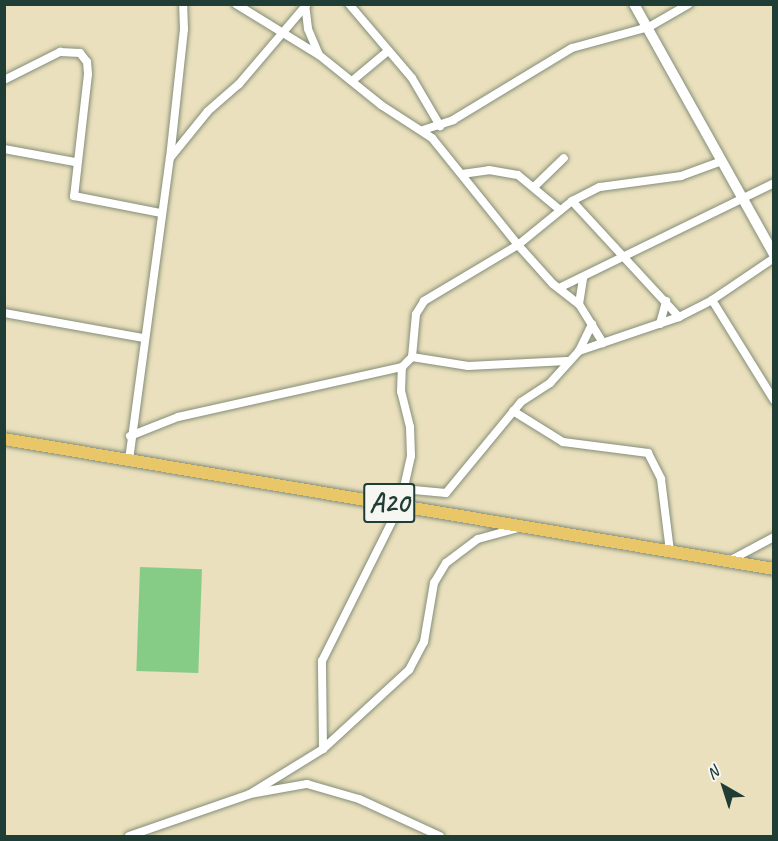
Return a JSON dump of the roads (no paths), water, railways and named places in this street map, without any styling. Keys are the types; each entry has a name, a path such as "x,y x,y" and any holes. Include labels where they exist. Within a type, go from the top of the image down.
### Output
{"main road":[{"name":"A20","path":"4,440 525,525 774,569"}],"street":[{"path":"129,460 130,435 143,338 170,158 184,29 183,4"},
{"path":"236,4 319,55 423,130 462,174 518,245 553,284 561,287 579,304 603,343"},
{"path":"349,4 412,78 440,126"},
{"path":"403,489 442,494 449,491 513,411 550,383 567,361 579,351 679,317 712,300 774,256 719,162 649,27 634,4"},
{"path":"423,130 440,126 572,48 649,27 689,4"},
{"path":"170,158 306,5"},
{"path":"306,5 308,29 319,55"},
{"path":"352,81 388,51"},
{"path":"4,80 60,52 80,53 87,62 88,74 72,192 77,200 161,213"},
{"path":"4,149 75,162"},
{"path":"534,186 564,158"},
{"path":"130,435 178,417 402,367 412,357 416,314 424,301 518,245 573,201 600,187 681,176 719,162"},
{"path":"462,174 500,170 518,175 560,210"},
{"path":"561,287 774,183"},
{"path":"573,201 626,256 679,317"},
{"path":"579,304 583,278"},
{"path":"712,300 774,400"},
{"path":"660,324 666,302"},
{"path":"4,313 143,338"},
{"path":"579,351 592,324"},
{"path":"412,357 468,366 567,361"},
{"path":"323,749 322,661 400,505 412,440 401,392 402,367"},
{"path":"513,411 563,442 648,453 662,479 670,551"},
{"path":"250,794 323,749 352,726 414,663 424,642 434,583 446,563 478,539 525,525"},
{"path":"729,561 774,537"},
{"path":"129,837 250,794 292,786 324,787 440,837"}]}
